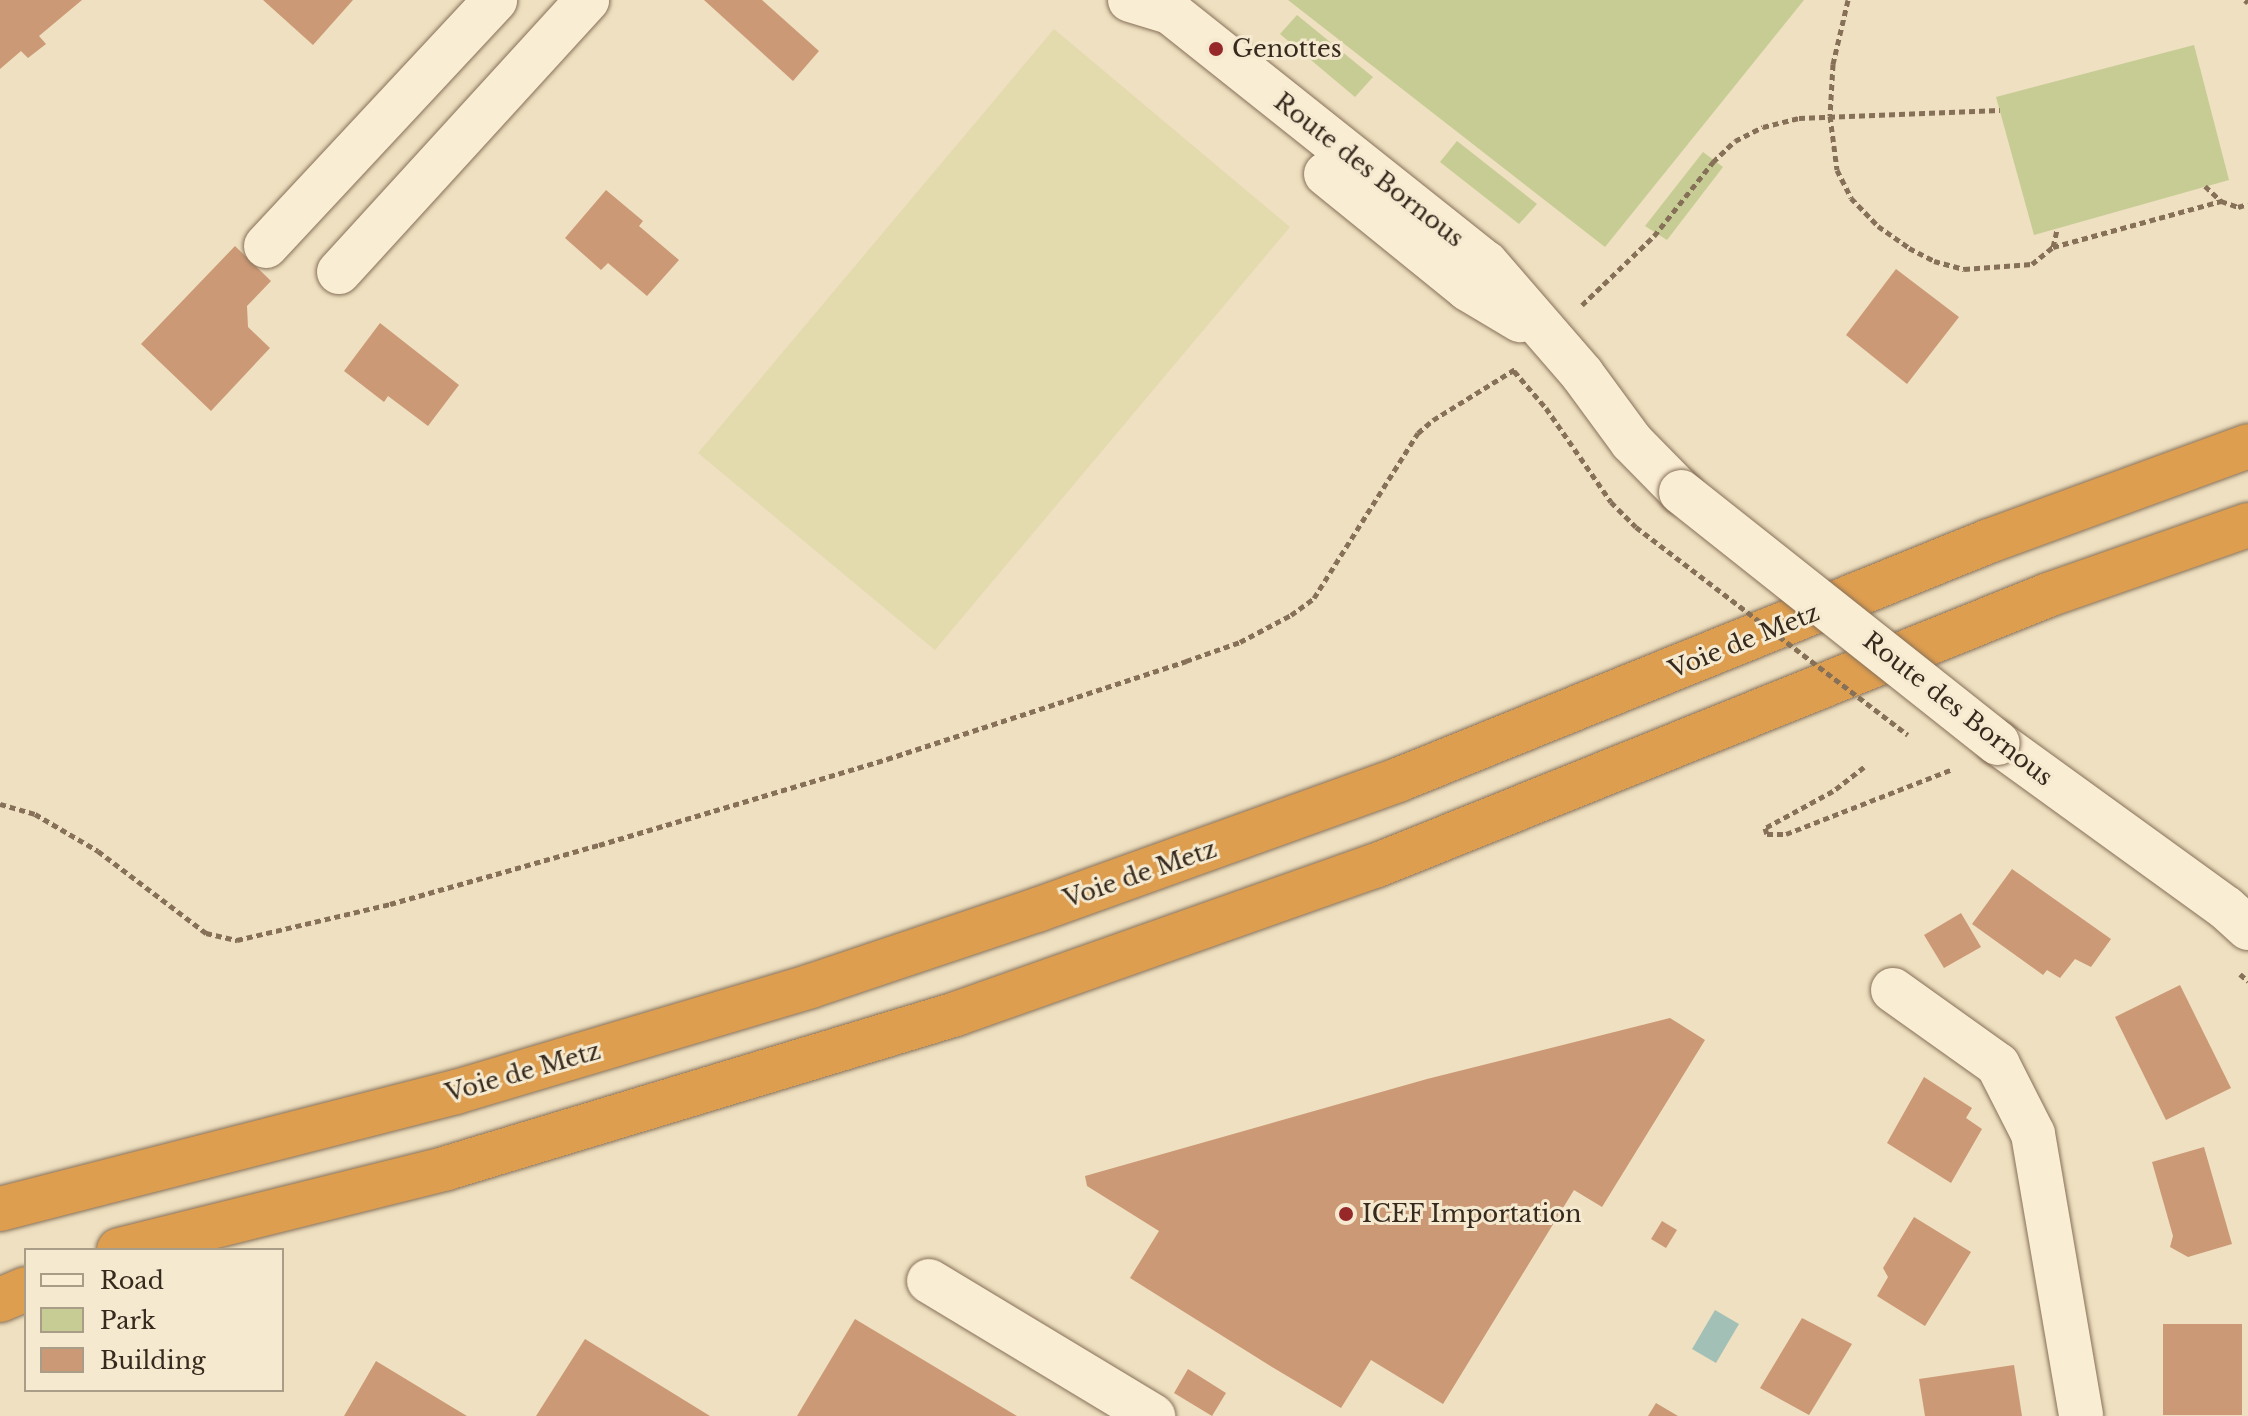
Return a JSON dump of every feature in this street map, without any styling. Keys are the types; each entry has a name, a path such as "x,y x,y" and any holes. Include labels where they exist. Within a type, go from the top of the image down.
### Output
{"highway":[{"name":"Voie de Metz","path":"0,1209 456,1092 811,986 1260,832 1412,775 1989,541 2248,446"},
{"path":"129,1248 447,1168 956,1014 1375,866 2048,595 2248,525"},
{"path":"0,1180 456,1092"},
{"path":"0,1276 24,1271"},
{"path":"0,1300 24,1290"}],"street":[{"path":"266,246 495,0"},
{"path":"339,272 587,0"},
{"name":"Route des Bornous","path":"1129,0 1150,34 1468,289 1563,324 1632,442 1681,492 1998,743 2226,908 2248,928"},
{"path":"1893,990 1998,1065 2033,1134 2081,1416"},
{"path":"929,1281 1153,1416"}],"path":[{"path":"1848,0 1833,64 1830,116 1837,170 1851,198 1878,226 1909,248 1934,261 1964,269 2032,264 2053,247 2221,201"},
{"path":"0,804 35,814 98,851 206,933 237,940 390,904 599,845 887,759 1171,666 1240,642 1291,615 1314,598 1418,433 1433,420 1514,371 1654,236 1713,162 1735,141 1763,127 1799,118 2000,110"},
{"path":"2205,186 2221,201 2238,207 2248,204"},
{"path":"2053,247 2057,229"},
{"path":"1514,371 1546,408 1611,502 1636,527 1921,745"},
{"path":"1864,767 1833,791 1765,828 1767,834 1786,834 1953,769"}],"shaded area":[{"path":"1054,29 1290,227 935,650 698,453"}],"green space":[{"path":"1288,0 1804,0 1605,247"},
{"path":"1297,15 1373,77 1355,97 1280,34"},
{"path":"2194,45 2229,180 2034,235 1996,97"},
{"path":"1457,141 1537,204 1519,224 1440,162"},
{"path":"1703,152 1723,167 1667,240 1645,226"}],"water":[{"path":"1715,1310 1739,1324 1716,1363 1692,1349"}],"building":[{"path":"0,0 82,0 39,36 46,44 28,58 21,51 0,69"},
{"path":"263,0 353,0 313,45"},
{"path":"704,0 762,0 819,51 793,81"},
{"path":"606,190 643,221 639,226 679,260 647,296 608,263 601,270 565,238"},
{"path":"235,246 271,281 247,306 248,327 270,348 211,411 141,344"},
{"path":"1896,269 1959,317 1907,384 1846,335"},
{"path":"380,323 459,385 428,426 388,396 384,402 344,371"},
{"path":"2012,869 2111,939 2091,967 2075,959 2060,978 2047,970 2043,975 1972,924"},
{"path":"1961,913 1981,947 1944,968 1924,935"},
{"path":"2180,985 2231,1088 2166,1120 2115,1017"},
{"name":"ICEF Importation","path":"1670,1018 1705,1040 1602,1207 1574,1190 1443,1404 1371,1360 1341,1408 1272,1367 1130,1278 1159,1231 1087,1186 1085,1176 1427,1079"},
{"path":"1924,1077 1972,1108 1966,1118 1982,1129 1951,1183 1887,1143"},
{"path":"2204,1147 2232,1244 2188,1257 2170,1247 2173,1236 2152,1162"},
{"path":"1914,1217 1971,1252 1925,1326 1877,1296 1888,1277 1883,1268"},
{"path":"1662,1221 1677,1230 1666,1248 1651,1239"},
{"path":"1802,1318 1852,1344 1809,1415 1760,1388"},
{"path":"855,1319 1017,1416 797,1416"},
{"path":"2163,1324 2242,1324 2242,1415 2163,1415"},
{"path":"585,1339 710,1416 536,1416"},
{"path":"376,1361 447,1404 467,1416 344,1416"},
{"path":"2014,1365 2022,1416 1925,1416 1919,1379"},
{"path":"1188,1369 1226,1393 1212,1416 1174,1393"},
{"path":"1656,1403 1678,1416 1648,1416"}],"place":[{"name":"Genottes","path":"1216,49"},
{"name":"ICEF Importation","path":"1346,1214"}]}
